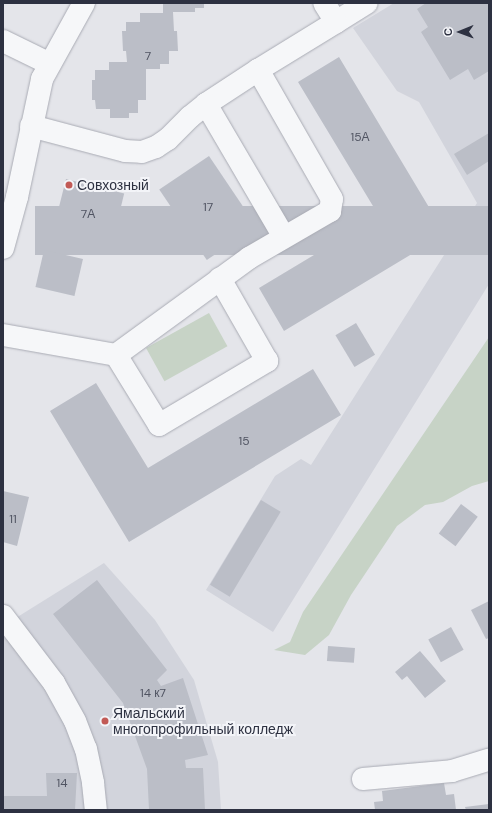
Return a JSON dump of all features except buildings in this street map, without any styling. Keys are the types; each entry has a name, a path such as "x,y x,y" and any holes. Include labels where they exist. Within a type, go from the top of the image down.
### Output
{"street":[{"path":"3,248 42,79 84,3"},
{"path":"324,3 336,22"},
{"path":"31,126 125,151 142,152 156,147 168,139 190,117 206,104 367,3"},
{"path":"3,41 50,64"},
{"path":"3,335 116,355 249,258 330,211 332,199 258,70"},
{"path":"206,104 284,237"},
{"path":"116,355 159,425 267,361 220,279"},
{"path":"3,616 54,683 75,721 86,749 93,782 96,810"},
{"path":"363,779 452,771 489,760"}],"shaded area":[{"path":"394,3 489,3 489,284 273,632 206,590 275,476 301,459 311,465 477,203 419,102 397,91 353,28"},
{"name":"Ямальский многопрофильный колледж","path":"104,563 155,620 194,680 218,762 221,810 3,810 3,626"}],"green space":[{"path":"209,313 227,346 164,381 146,348"},
{"path":"489,337 489,481 472,486 443,502 425,505 397,526 351,595 329,635 305,655 274,650 290,642 303,612"}],"place":[{"name":"Совхозный","path":"69,185"},
{"name":"Ямальский многопрофильный колледж","path":"105,721"}]}
